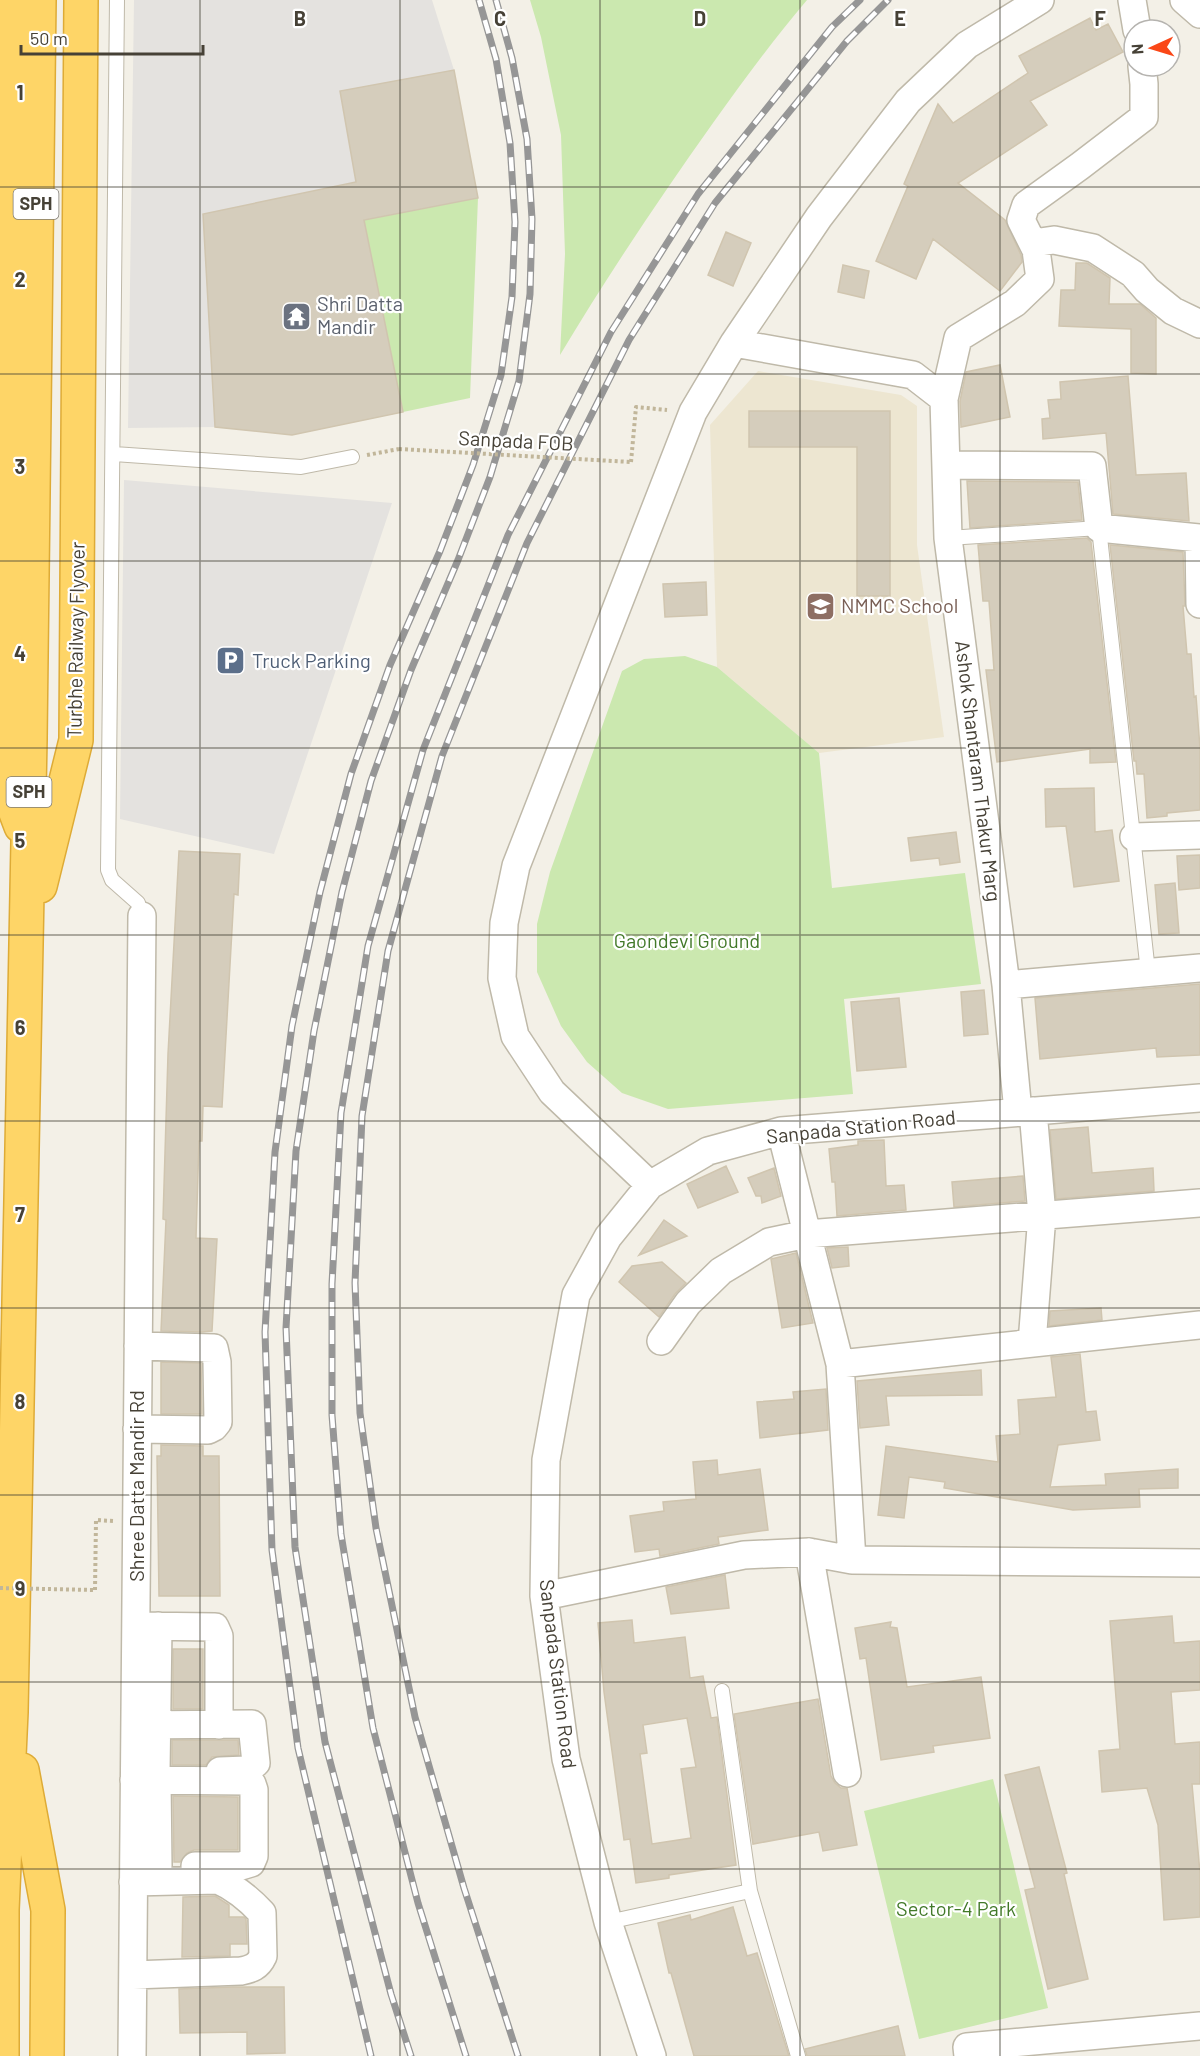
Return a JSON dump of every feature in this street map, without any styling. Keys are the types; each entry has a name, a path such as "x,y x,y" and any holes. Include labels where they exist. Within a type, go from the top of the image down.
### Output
{"highway":[{"path":"15,0 3,779 28,844"},
{"name":"SPH","path":"2,2056 2,1910 11,1712 28,844 39,0"},
{"name":"Turbhe Railway Flyover","path":"26,943 76,740 81,0"},
{"path":"11,1712 48,1910 47,2056"}],"street":[{"path":"650,1185 552,1092 515,1036 502,978 504,923 516,866 693,412 734,343 819,217 908,101 968,45 1040,0"},
{"path":"1132,0 1135,18"},
{"path":"1184,0 1200,14"},
{"path":"1143,78 1144,117 1026,205 1021,220 1033,243 1054,240 1093,249 1133,274 1147,290 1173,311 1200,324"},
{"name":"Ashok Shantaram Thakur Marg","path":"1032,1343 1042,1215 1006,985 948,538 944,399 958,338 1015,303 1040,279 1033,243"},
{"path":"734,343 913,375 944,399"},
{"path":"946,465 1092,465 1099,528 1199,538 1200,605"},
{"path":"1134,837 1200,835"},
{"name":"Shree Datta Mandir Rd","path":"132,2056 133,1975 142,1872 146,1776 147,1626 137,1429 142,916"},
{"path":"1006,985 1200,968"},
{"name":"Sanpada Station Road","path":"652,2056 608,1922 566,1759 544,1596 546,1460 576,1295 608,1237 650,1185 708,1151 781,1131 1200,1098"},
{"path":"781,1131 840,1364 852,1560"},
{"path":"661,1341 688,1303 721,1271 769,1242 807,1234 1200,1203"},
{"path":"840,1364 1200,1325"},
{"path":"137,1429 208,1430 218,1422 217,1362 214,1348 138,1346"},
{"path":"809,1552 847,1773"},
{"path":"544,1596 744,1555 809,1552 852,1560 1200,1563"},
{"path":"147,1626 215,1627 218,1631 219,1725"},
{"path":"146,1725 252,1724 256,1763 247,1770 146,1776"},
{"path":"142,1872 240,1866 251,1863 254,1856 254,1790 252,1784 247,1781 146,1776"},
{"path":"133,1975 241,1971 253,1968 263,1956 262,1913 243,1894 219,1880 142,1872"},
{"path":"968,2056 967,2047 1200,2026"}],"lane":[{"path":"117,0 108,870 112,880 138,903 142,916"},
{"path":"114,454 301,467 352,457"},
{"path":"948,538 1099,528 1148,972"},
{"path":"722,1691 750,1891 798,2056"},
{"path":"608,1922 750,1891"}],"path":[{"name":"Sanpada FOB","path":"352,457 399,449 632,462 636,407"},
{"path":"0,1588 95,1590 96,1520"}],"shaded area":[{"path":"134,0 432,0 454,70 340,92 356,182 203,214 215,427 128,428"},
{"name":"NMMC School","path":"758,371 901,395 917,406 917,545 944,737 819,753 717,667 710,425"},
{"name":"Truck Parking","path":"124,480 392,503 274,854 120,819"}],"green space":[{"path":"530,0 807,0 724,107 615,266 560,355 565,254 561,135 541,37"},
{"path":"478,198 470,398 403,412 364,220"},
{"name":"Gaondevi Ground","path":"685,656 717,667 819,753 832,888 965,873 981,984 844,999 853,1094 668,1109 622,1093 587,1062 561,1026 537,972 537,924 550,872 622,671 644,659"},
{"name":"Sector-4 Park","path":"993,1779 1048,2008 919,2039 864,1811"}],"building":[{"path":"1090,18 1096,30 1108,24 1122,50 1122,53 1030,101 1047,125 958,183 1005,220 1022,262 1000,291 933,239 916,279 876,261 908,186 904,184 938,104 953,123 1028,73 1019,56"},
{"name":"Shri Datta Mandir","path":"454,70 478,198 364,220 403,412 292,435 215,427 203,214 356,182 340,91"},
{"path":"726,232 751,243 733,286 708,275"},
{"path":"1076,263 1087,263 1110,278 1109,304 1140,304 1156,318 1156,374 1131,373 1131,329 1059,326 1061,290 1075,290"},
{"path":"843,265 869,271 864,298 838,292"},
{"path":"1000,365 1010,417 961,427 960,401 966,372"},
{"path":"1128,376 1136,475 1186,473 1189,521 1113,514 1106,433 1043,439 1042,419 1050,418 1048,400 1061,399 1060,382"},
{"path":"749,411 890,411 890,596 857,596 857,447 749,447"},
{"path":"967,481 1078,482 1082,520 970,528"},
{"path":"1087,538 1091,542 1116,762 1090,763 1090,749 997,762 986,670 994,670 989,601 983,601 978,545"},
{"path":"1110,545 1183,552 1185,606 1183,606 1187,654 1191,654 1200,748 1200,810 1167,813 1167,816 1147,818 1144,774 1137,774 1136,761 1134,761"},
{"path":"706,582 707,615 665,617 663,584"},
{"path":"1094,788 1095,832 1112,830 1119,881 1074,887 1066,826 1046,827 1045,789"},
{"path":"956,832 960,862 940,865 939,858 911,861 908,838"},
{"path":"179,851 240,854 238,895 234,894 222,1107 203,1106 202,1141 199,1141 196,1238 217,1239 212,1331 202,1332 161,1331 166,1220 163,1219 168,1054"},
{"path":"1200,855 1200,888 1179,890 1177,856"},
{"path":"1175,883 1179,933 1159,934 1155,885"},
{"path":"1200,984 1200,1055 1157,1057 1156,1048 1040,1059 1035,998"},
{"path":"984,990 988,1034 964,1036 961,992"},
{"path":"899,998 906,1067 857,1071 851,1002"},
{"path":"1088,1127 1092,1173 1153,1168 1154,1191 1056,1199 1050,1130"},
{"path":"884,1140 886,1186 904,1185 906,1210 837,1216 835,1182 832,1182 829,1149 858,1145 858,1141"},
{"path":"726,1166 738,1192 698,1208 687,1184"},
{"path":"774,1168 781,1196 762,1203 761,1196 756,1196 748,1178"},
{"path":"1023,1176 1025,1201 954,1207 952,1182"},
{"path":"664,1220 687,1236 639,1255"},
{"path":"848,1247 849,1266 832,1268 827,1248"},
{"path":"796,1253 813,1323 782,1328 771,1259"},
{"path":"662,1262 686,1283 659,1317 619,1282 632,1266"},
{"path":"1101,1308 1102,1320 1049,1326 1050,1311"},
{"path":"1080,1354 1086,1412 1096,1411 1100,1440 1058,1445 1050,1487 1106,1485 1105,1474 1178,1469 1178,1488 1139,1489 1140,1507 1073,1510 944,1488 945,1482 909,1477 904,1518 878,1515 886,1446 998,1462 996,1436 1020,1434 1018,1400 1056,1397 1051,1357"},
{"path":"161,1362 201,1363 202,1414 161,1414"},
{"path":"981,1370 982,1395 886,1396 889,1425 860,1428 857,1381"},
{"path":"826,1389 828,1430 760,1438 757,1402 794,1399 793,1392"},
{"path":"161,1445 203,1446 203,1456 219,1456 220,1596 159,1596 157,1456 161,1456"},
{"path":"717,1460 718,1475 760,1469 768,1530 718,1537 719,1544 660,1556 659,1549 635,1552 630,1516 664,1511 663,1502 696,1499 693,1462"},
{"path":"725,1575 729,1608 671,1614 666,1587"},
{"path":"1172,1616 1174,1643 1200,1641 1200,1690 1171,1692 1175,1744 1200,1742 1200,1784 1192,1784 1200,1873 1200,1917 1164,1920 1158,1825 1147,1788 1102,1792 1099,1751 1120,1749 1110,1621"},
{"path":"632,1620 634,1643 685,1637 690,1678 703,1676 711,1718 717,1717 736,1865 669,1875 669,1878 636,1883 630,1839 624,1840 604,1692 598,1623","holes":["687,1718 696,1767 681,1769 691,1838 652,1844 640,1754 647,1753 643,1725"]},
{"path":"891,1622 890,1627 897,1628 907,1687 981,1677 990,1738 933,1746 934,1752 881,1760 866,1658 860,1659 855,1628"},
{"path":"173,1649 203,1649 203,1709 173,1709"},
{"path":"818,1699 831,1776 841,1788 847,1788 857,1845 823,1851 819,1832 753,1844 734,1714"},
{"path":"172,1740 238,1740 239,1755 212,1757 206,1765 172,1765"},
{"path":"1039,1767 1067,1873 1064,1874 1088,1979 1048,1989 1025,1890 1035,1888 1005,1775"},
{"path":"173,1796 238,1797 238,1850 194,1850 187,1853 180,1862 174,1862"},
{"path":"215,1896 229,1905 229,1917 246,1919 247,1944 230,1944 230,1956 182,1957 183,1897"},
{"path":"733,1907 747,1956 757,1953 789,2056 694,2056 671,1973 669,1973 658,1923 690,1915 691,1920"},
{"path":"284,1987 285,2053 247,2054 247,2032 180,2033 179,1989"},
{"path":"898,2026 905,2056 807,2056 805,2049"}],"railway":[{"path":"371,2056 298,1748 272,1550 265,1332 275,1152 292,1026 320,892 351,774 390,665 440,551 473,465 501,375 512,297 515,222 510,143 496,59 479,0"},
{"path":"411,2056 391,1994 325,1742 295,1547 286,1328 296,1151 314,1031 342,892 371,781 411,670 458,560 490,477 519,381 530,294 532,219 527,139 512,58 496,0"},
{"path":"466,2056 418,1903 373,1728 341,1534 332,1415 332,1284 341,1113 368,946 423,750 508,535 611,332 698,194 832,27 860,0"},
{"path":"518,2056 464,1888 415,1717 376,1528 360,1413 355,1283 362,1116 388,951 442,756 527,543 629,340 715,203 847,41 888,0"}],"place":[{"name":"Shri Datta Mandir","path":"296,316"},
{"name":"NMMC School","path":"820,606"},
{"name":"Truck Parking","path":"231,661"}]}
